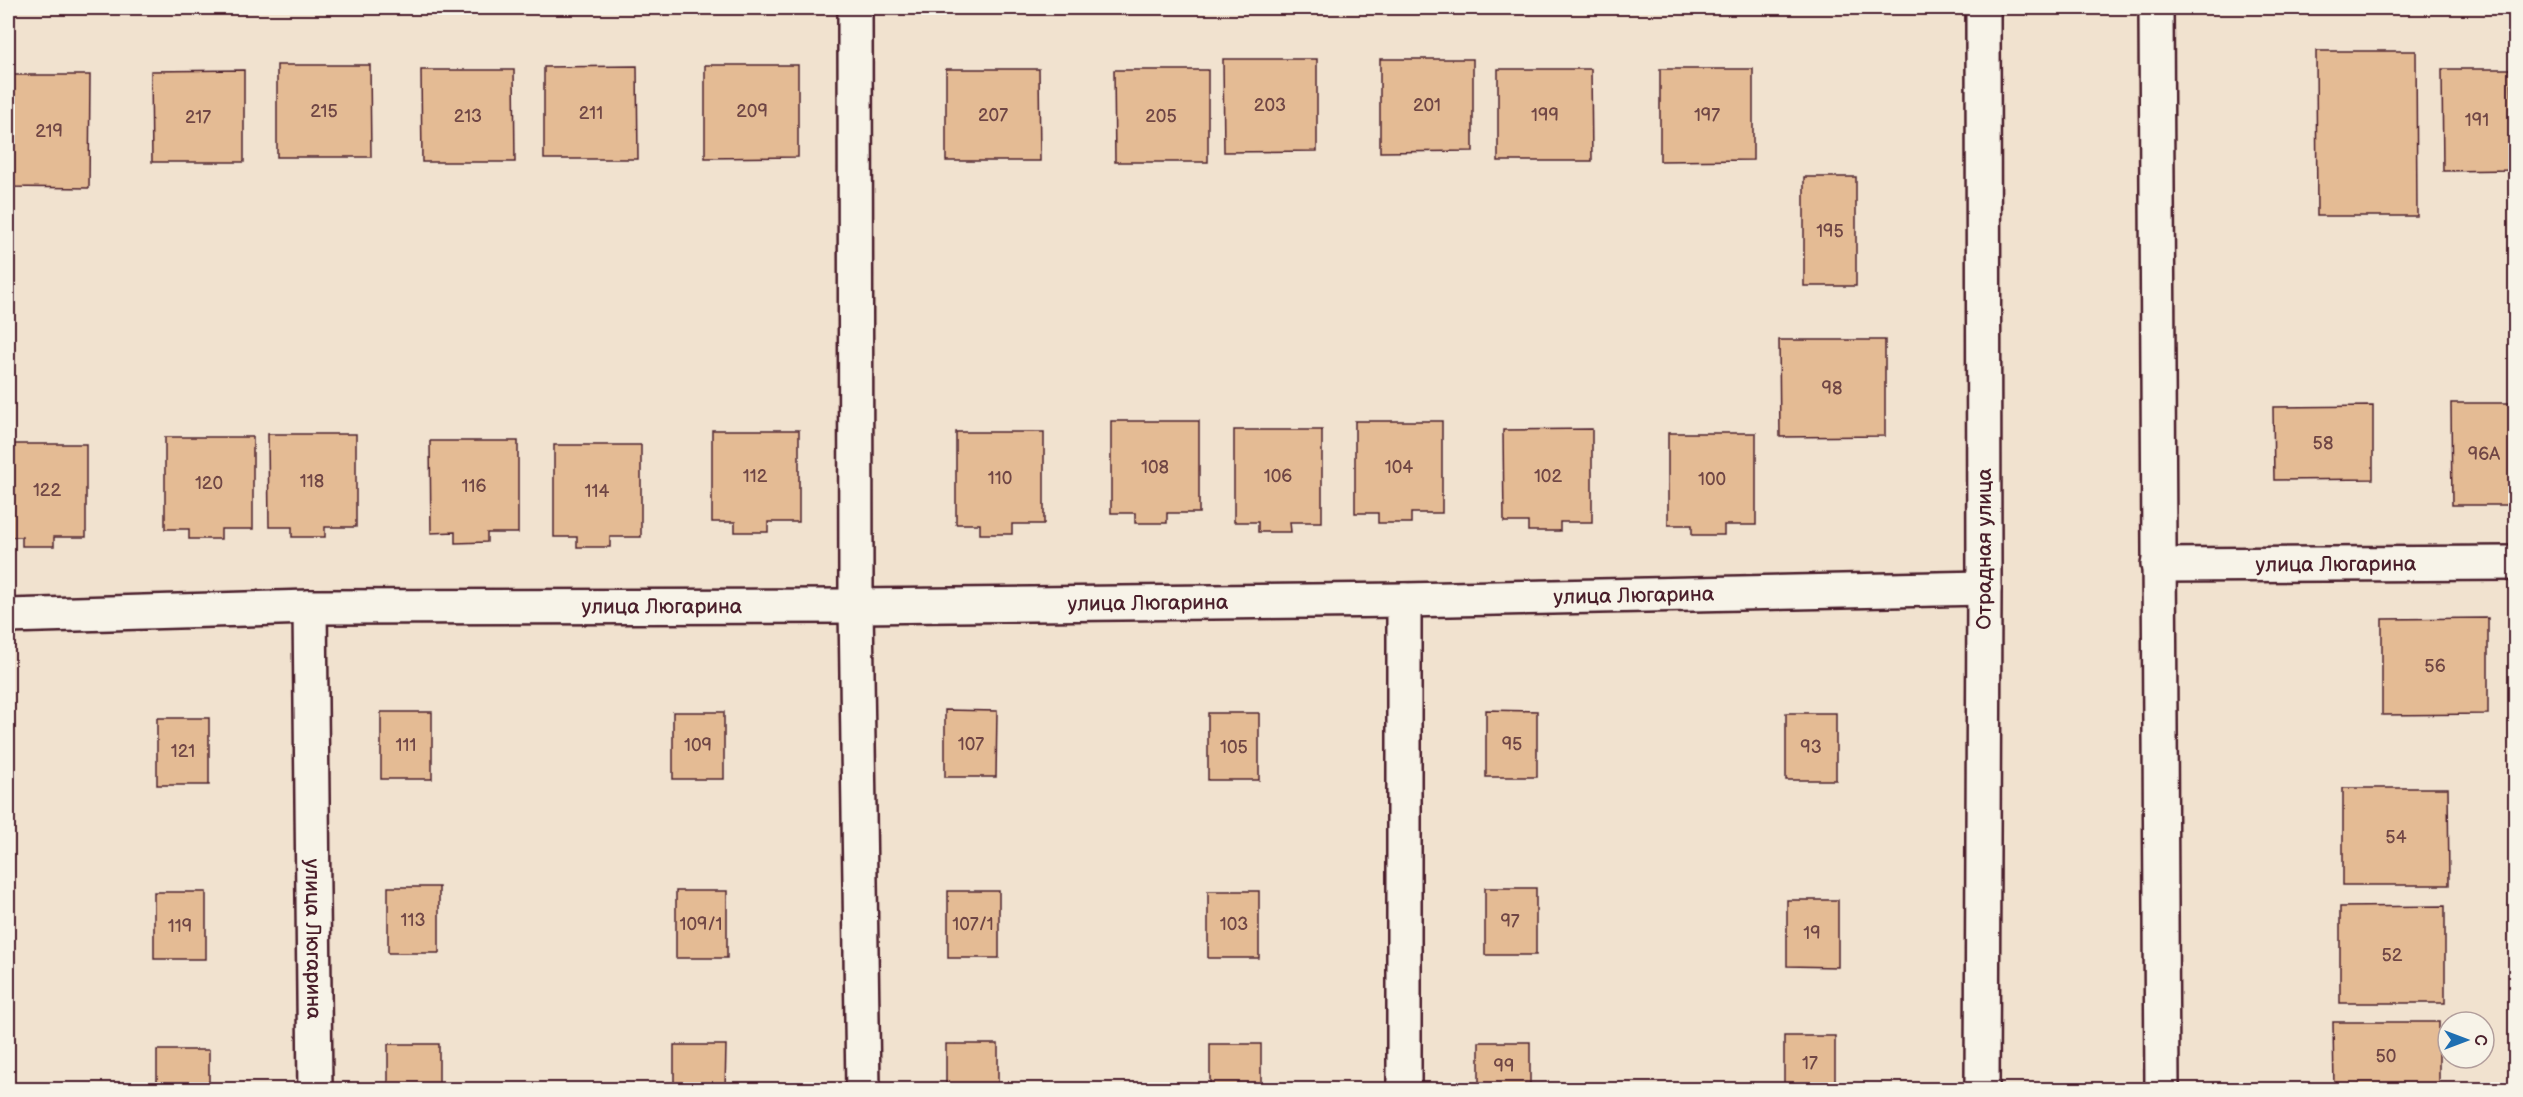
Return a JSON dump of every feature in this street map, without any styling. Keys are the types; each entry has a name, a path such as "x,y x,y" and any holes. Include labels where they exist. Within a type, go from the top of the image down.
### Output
{"street":[{"path":"855,8 856,606 862,1089"},
{"name":"Отрадная улица","path":"1982,1089 1983,8"},
{"path":"2156,8 2162,1089"},
{"name":"улица Люгарина","path":"2158,564 2516,563"},
{"name":"улица Люгарина","path":"8,616 310,607 856,606 1404,600 1984,588"},
{"path":"1404,600 1404,1089"},
{"name":"улица Люгарина","path":"310,607 315,1089"}],"building":[{"path":"2316,51 2416,51 2417,216 2317,216"},
{"path":"1223,59 1317,59 1317,151 1224,152"},
{"path":"1380,59 1473,59 1473,151 1380,152"},
{"path":"277,65 370,65 371,157 277,157"},
{"path":"705,65 798,65 798,157 705,158"},
{"path":"637,66 638,159 544,159 544,67"},
{"path":"946,69 1039,69 1040,161 946,161"},
{"path":"1498,69 1591,69 1592,161 1498,161"},
{"path":"1660,69 1753,69 1753,160 1660,161"},
{"path":"2442,69 2511,69 2513,170 2443,171"},
{"path":"244,70 244,162 152,162 151,71"},
{"path":"421,70 514,70 515,162 422,162"},
{"path":"1114,70 1208,70 1208,162 1115,162"},
{"path":"8,75 90,75 89,188 8,187"},
{"path":"1804,177 1856,177 1856,286 1804,286"},
{"path":"1779,340 1885,340 1885,436 1780,437"},
{"path":"2451,403 2516,403 2516,505 2452,505"},
{"path":"2373,406 2373,479 2274,480 2273,407"},
{"path":"1111,421 1199,421 1199,513 1167,513 1167,523 1135,523 1135,513 1111,513"},
{"path":"1355,421 1442,421 1442,513 1411,513 1411,523 1378,523 1378,513 1355,513"},
{"path":"1592,429 1592,522 1560,522 1560,531 1528,531 1528,522 1504,522 1503,430"},
{"path":"712,430 799,430 799,522 768,522 768,532 735,532 735,522 712,522"},
{"path":"1234,430 1322,430 1322,522 1290,522 1291,532 1258,532 1258,522 1234,522"},
{"path":"956,432 1044,432 1044,524 1012,524 1012,534 980,534 980,524 956,524"},
{"path":"1668,433 1756,433 1756,525 1724,525 1724,535 1692,535 1692,525 1668,525"},
{"path":"268,434 356,434 356,527 325,527 325,537 292,537 292,527 269,527"},
{"path":"165,437 253,437 253,529 221,529 221,539 189,539 189,529 165,529"},
{"path":"430,441 518,441 518,533 487,533 487,542 455,543 455,532 431,533"},
{"path":"8,444 86,444 86,537 54,537 54,546 22,546 22,537 8,537"},
{"path":"554,445 641,445 641,537 610,537 610,547 577,547 577,537 554,537"},
{"path":"2488,618 2488,714 2382,715 2382,619"},
{"path":"945,710 997,711 996,777 945,777"},
{"path":"1486,710 1537,711 1537,777 1486,777"},
{"path":"381,712 432,712 432,779 381,779"},
{"path":"673,712 724,712 724,779 673,779"},
{"path":"1208,713 1259,713 1259,780 1208,780"},
{"path":"1786,713 1836,713 1836,780 1786,780"},
{"path":"157,718 209,718 209,785 157,785"},
{"path":"2343,788 2448,788 2449,885 2343,885"},
{"path":"388,887 439,887 439,953 388,953"},
{"path":"1485,888 1536,888 1536,955 1485,955"},
{"path":"676,891 727,891 727,958 676,958"},
{"path":"948,891 999,891 999,958 948,958"},
{"path":"1208,891 1259,891 1259,958 1208,958"},
{"path":"154,892 206,892 206,959 154,959"},
{"path":"1787,900 1838,900 1838,967 1787,966"},
{"path":"2445,906 2445,1003 2340,1003 2340,907"},
{"path":"2333,1022 2436,1022 2436,1070 2439,1070 2439,1090 2334,1090"},
{"path":"1784,1036 1835,1036 1835,1090 1784,1090"},
{"path":"1479,1042 1530,1042 1530,1090 1479,1090"},
{"path":"388,1044 439,1044 439,1090 388,1090"},
{"path":"946,1044 998,1044 998,1090 946,1090"},
{"path":"1210,1044 1261,1044 1261,1090 1210,1090"},
{"path":"674,1045 726,1045 725,1090 674,1090"},
{"path":"157,1050 209,1050 209,1090 157,1090"}]}
